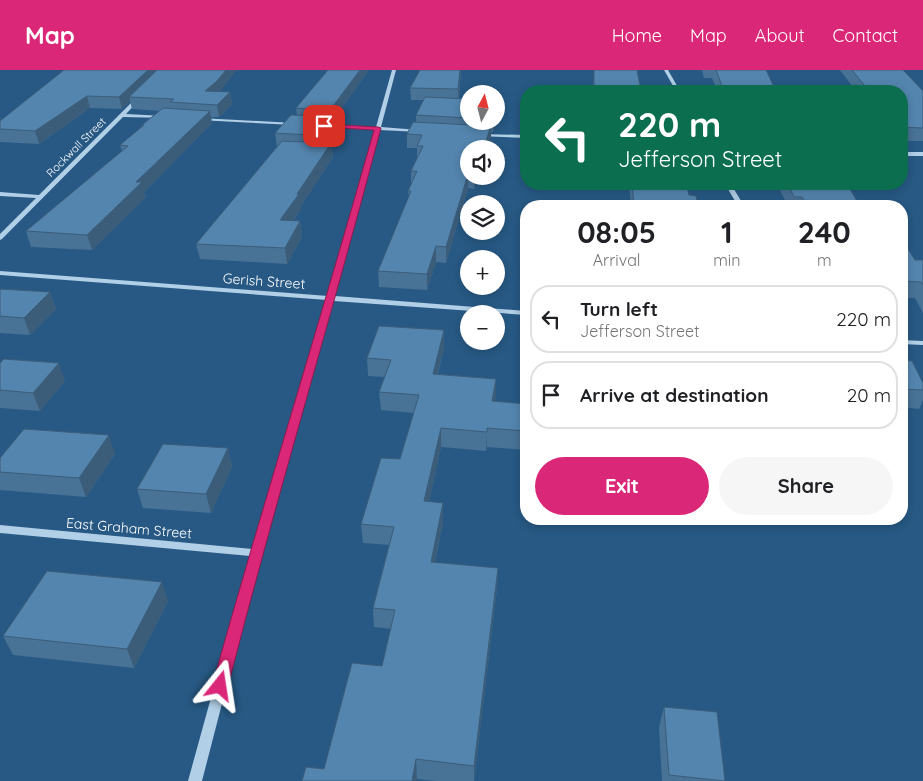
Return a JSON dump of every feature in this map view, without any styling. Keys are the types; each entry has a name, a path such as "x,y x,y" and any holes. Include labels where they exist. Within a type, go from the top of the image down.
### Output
{"street":[{"path":"195,781 256,553 332,298 394,70"},
{"path":"666,70 675,85"},
{"name":"Rockwall Street","path":"0,238 147,90"},
{"path":"121,116 169,117"},
{"path":"197,119 302,124"},
{"path":"311,125 428,132"},
{"path":"477,134 520,137"},
{"path":"908,154 923,154"},
{"path":"0,194 41,197"},
{"name":"Gerish Street","path":"0,273 520,313"},
{"path":"908,342 923,343"},
{"name":"East Graham Street","path":"0,529 256,553"}],"building":[{"path":"64,70 148,70 119,97 87,96 35,131 0,129 0,121"},
{"path":"157,70 226,70 205,91 230,92 217,105 170,102 174,99 129,97"},
{"path":"328,70 360,70 330,110 296,108"},
{"path":"420,70 460,70 458,89 410,88"},
{"path":"594,70 637,70 640,85 594,85"},
{"path":"716,70 766,70 773,85 722,85"},
{"path":"852,70 903,70 923,91 923,128 908,127 908,85 864,85"},
{"path":"425,97 460,99 460,117 416,115"},
{"path":"163,108 210,111 136,182 142,182 87,235 26,231 128,146 120,145"},
{"path":"291,115 325,116 311,135 275,133"},
{"path":"413,122 460,124 460,130 490,130 486,140 460,140 460,185 465,185 462,195 460,195 446,247 436,246 427,274 378,271 411,191 408,191 417,171 411,171 423,146 417,146 422,135 407,134"},
{"path":"282,141 331,143 280,220 300,221 285,248 196,244"},
{"path":"633,190 688,190 689,195 696,196 697,200 634,200"},
{"path":"791,190 851,190 856,200 804,200 802,197 794,197"},
{"path":"908,249 915,260 923,260 923,285 921,282 908,281"},
{"path":"0,289 50,292 24,318 0,316"},
{"path":"379,326 444,330 433,374 496,379 492,401 520,403 520,431 487,428 487,432 441,428 424,501 443,503 431,562 498,568 474,766 416,759 412,781 302,781 306,767 324,769 352,663 382,666 395,610 373,608 394,527 361,524 381,458 400,459 419,395 379,392 391,360 367,358"},
{"path":"4,359 59,363 33,393 0,390 0,363"},
{"path":"908,361 912,361 923,383 923,390 908,389"},
{"path":"24,429 109,435 79,478 0,472 0,458"},
{"path":"163,444 228,448 206,494 137,489"},
{"path":"47,571 162,582 127,649 3,636"},
{"path":"664,707 717,712 725,781 669,775"}],"route":[{"path":"220,686 256,553 332,298 378,128 324,126"}]}
